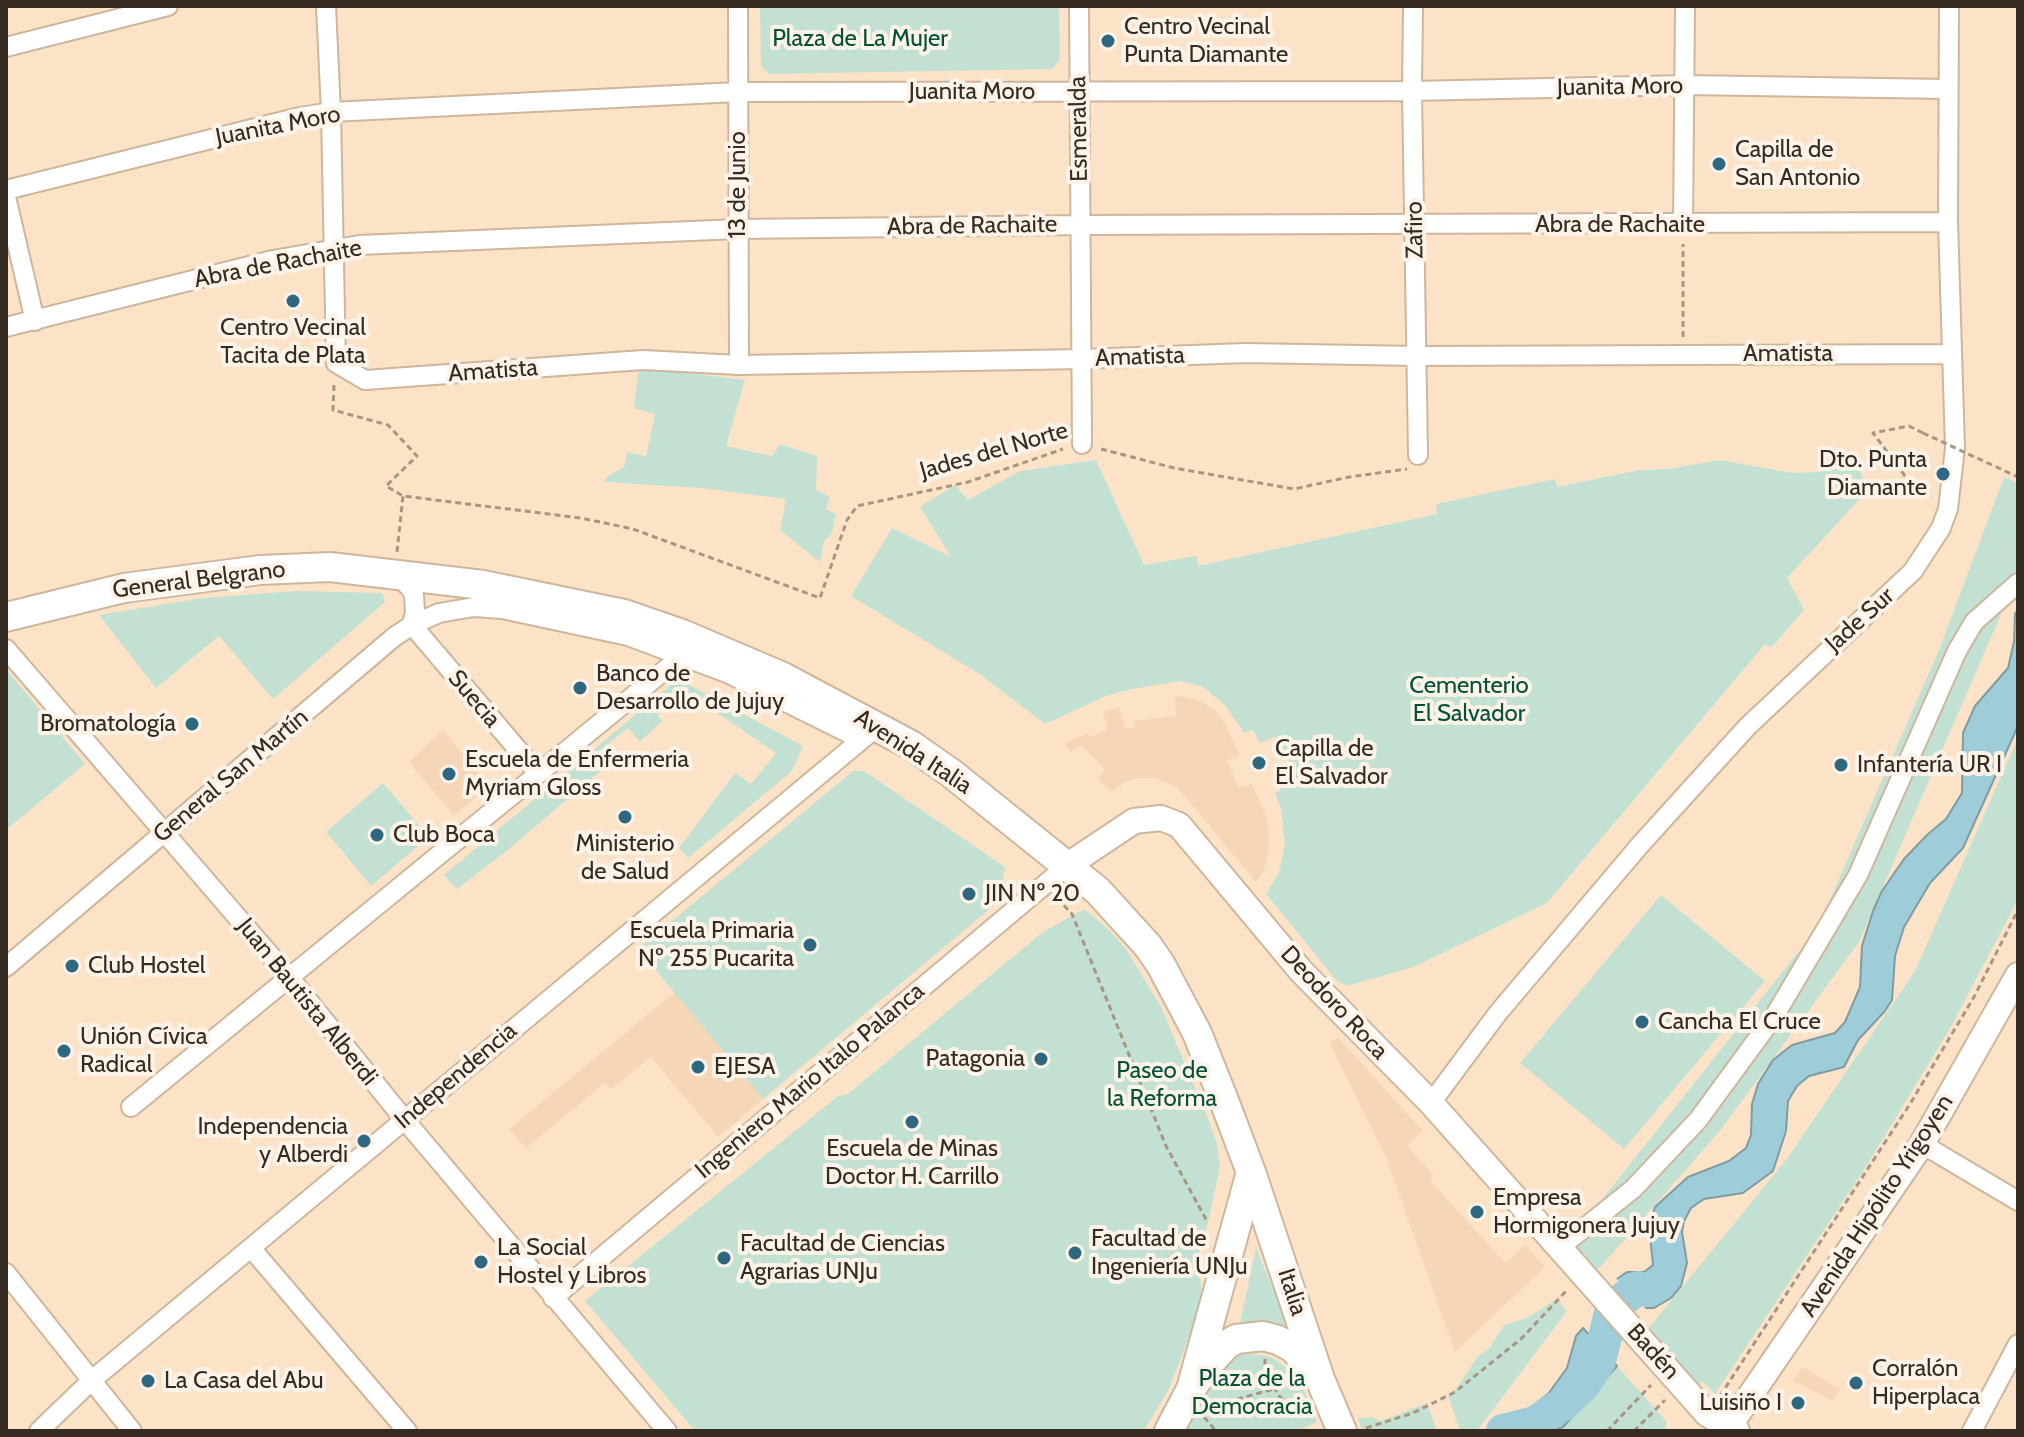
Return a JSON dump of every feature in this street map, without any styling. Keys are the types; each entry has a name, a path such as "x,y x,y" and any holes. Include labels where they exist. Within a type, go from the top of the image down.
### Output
{"main road":[{"name":"General Belgrano","path":"6,617 124,588 219,574 330,567 395,573"},
{"name":"Avenida Italia","path":"395,573 527,592 624,614 727,651 869,732 951,773 1098,891 1148,946 1197,1033 1251,1172"},
{"name":"Italia","path":"1251,1172 1320,1379 1330,1419"},
{"path":"1199,1403 1251,1172"},
{"path":"1169,1431 1199,1403 1226,1345 1245,1337 1263,1336 1285,1342 1304,1358 1320,1379"}],"street":[{"path":"6,47 168,6"},
{"path":"326,6 336,363"},
{"name":"13 de Junio","path":"738,6 739,365"},
{"name":"Esmeralda","path":"1079,6 1082,444"},
{"name":"Zafiro","path":"1413,6 1418,455"},
{"path":"1683,225 1685,6"},
{"name":"Jade Sur","path":"1431,1103 1546,955 1708,769 1785,689 1913,571 1941,528 1948,509 1955,448 1948,222 1949,6"},
{"name":"Juanita Moro","path":"6,190 331,112 738,92 1412,91 1685,85 1947,89"},
{"path":"6,197 35,321"},
{"name":"Abra de Rachaite","path":"6,327 273,260 359,245 738,229 1948,222"},
{"name":"Amatista","path":"336,363 365,380 643,360 739,365 1246,353 1418,356 1951,354"},
{"path":"395,573 414,595 412,625"},
{"path":"1558,1249 1633,1189 1698,1120 1775,1015 1858,875 1957,651 1974,622 2018,583"},
{"name":"Avenida Italia","path":"412,625 439,613 474,607 502,609 628,636 869,732"},
{"name":"Suecia","path":"412,625 537,772"},
{"name":"General San Martín","path":"6,967 394,637 412,625"},
{"name":"Juan Bautista Alberdi","path":"6,649 289,977 553,1298 667,1431"},
{"path":"131,1107 682,656"},
{"name":"Independencia","path":"39,1431 92,1380 869,732"},
{"name":"Deodoro Roca","path":"1068,865 1134,821 1161,818 1179,825 1301,971 1431,1103 1579,1272"},
{"name":"Ingeniero Mario Italo Palanca","path":"553,1298 1068,865"},
{"name":"Avenida Hipólito Yrigoyen","path":"1731,1430 1922,1144 2018,975"},
{"path":"1922,1144 2018,1201"},
{"path":"251,1248 407,1431"},
{"name":"Badén","path":"1579,1272 1659,1369 1707,1414 1731,1430"},
{"path":"6,1273 132,1431"},
{"path":"1972,1431 2018,1344"}],"path":[{"path":"1683,225 1683,354"},
{"path":"336,363 333,410 388,425 417,456 386,486 403,496 395,573"},
{"path":"1948,509 1905,476 1873,433 1909,426 2018,477"},
{"name":"Jades del Norte","path":"403,496 581,518 633,529 820,598 847,520 857,506 968,482 1045,453 1082,444 1174,468 1294,489 1349,477 1400,472 1414,466 1418,455"},
{"path":"1044,884 1072,914 1166,1146 1208,1223"},
{"path":"1707,1414 1910,1104 1974,997 2018,910"},
{"path":"1359,1431 1413,1413 1455,1392 1522,1338 1566,1292 1579,1272"},
{"path":"1266,1356 1265,1372 1274,1389 1288,1404 1330,1419"},
{"path":"1607,1431 1659,1369"},
{"path":"1216,1431 1199,1403 1274,1389"},
{"path":"1634,1431 1669,1396"}],"shaded area":[{"path":"1175,697 1198,700 1215,710 1224,722 1240,755 1227,760 1239,788 1252,784 1265,813 1269,850 1263,873 1256,882 1177,787 1155,778 1138,778 1125,782 1111,792 1098,779 1105,770 1081,745 1071,752 1064,744 1087,733 1090,737 1108,729 1103,712 1119,707 1126,729 1135,727 1134,721 1176,716"},
{"name":"Escuela de Enfermeria Myriam Gloss","path":"443,730 489,786 454,816 409,762"},
{"name":"EJESA","path":"675,992 763,1099 718,1137 651,1057 611,1089 605,1083 526,1148 509,1129"},
{"path":"1338,1037 1423,1131 1407,1146 1433,1175 1430,1180 1505,1263 1525,1245 1545,1267 1455,1352 1387,1160 1330,1044"},
{"path":"1802,1367 1840,1389 1833,1401 1793,1381"}],"green space":[{"name":"Plaza de La Mujer","path":"760,6 1059,6 1060,60 1052,69 769,74 761,66"},
{"path":"639,367 745,380 726,446 772,456 780,444 817,456 816,490 830,497 826,509 836,514 832,533 824,542 820,562 780,530 786,499 701,488 604,482 624,467 627,452 646,456 655,414 634,408"},
{"name":"Cementerio El Salvador","path":"1096,460 1144,565 1196,556 1198,566 1437,514 1436,504 1555,479 1557,487 1639,470 1668,469 1720,460 1792,473 1858,465 1867,491 1787,578 1804,610 1771,648 1765,644 1547,903 1413,967 1347,986 1337,981 1266,894 1279,873 1285,844 1281,809 1275,793 1281,790 1274,773 1292,765 1274,737 1260,743 1253,730 1244,733 1225,705 1203,687 1181,681 1106,696 1045,724 981,675 851,596 892,528 951,557 920,507 955,485 968,500 1020,471"},
{"path":"2004,477 2018,483 2018,575 1859,942 1719,1132 1596,1272 1569,1241 1818,927 1939,650"},
{"path":"296,591 382,593 385,602 273,699 219,636 156,688 99,615 203,598"},
{"path":"6,669 85,764 6,830"},
{"path":"678,679 803,746 792,771 688,858 679,848 735,773 751,784 776,753 683,690 658,715 662,721 640,742 628,728 593,756 604,768 509,849 457,889 444,875"},
{"path":"2018,738 2018,899 1952,1025 1867,1165 1715,1394 1703,1382 1696,1385 1647,1330 1786,1160 1915,971"},
{"path":"853,771 864,771 1005,867 999,901 763,1099 638,949"},
{"name":"Club Boca","path":"383,783 429,837 371,886 326,832"},
{"name":"Cancha El Cruce","path":"1661,895 1765,981 1624,1149 1520,1063"},
{"name":"Paseo de la Reforma","path":"1084,909 1126,949 1161,1007 1209,1121 1217,1144 1220,1167 1197,1258 1202,1291 1191,1331 1169,1389 1144,1431 695,1431 585,1301 838,1096 848,1094 1043,932"},
{"path":"1256,1248 1286,1320 1284,1326 1242,1327 1240,1323"},
{"path":"1557,1299 1567,1311 1477,1431 1460,1431 1448,1396 1452,1395 1478,1356 1489,1349 1504,1325 1527,1318"},
{"name":"Plaza de la Democracia","path":"1242,1352 1271,1357 1293,1372 1317,1422 1298,1431 1181,1431 1227,1360"},
{"path":"1617,1366 1667,1422 1665,1427 1668,1431 1559,1431"},
{"path":"1427,1403 1437,1431 1362,1431 1358,1418 1371,1417 1381,1421"}],"water":[{"path":"2018,609 2018,726 1963,848 1930,883 1904,927 1895,956 1892,1000 1858,1040 1844,1067 1809,1076 1797,1086 1788,1101 1786,1131 1773,1171 1743,1193 1704,1199 1691,1208 1682,1232 1687,1263 1681,1286 1671,1298 1654,1308 1635,1308 1608,1285 1627,1272 1644,1272 1653,1265 1649,1226 1655,1207 1688,1177 1729,1161 1746,1148 1751,1135 1752,1104 1758,1084 1773,1060 1792,1045 1835,1033 1845,1022 1860,987 1862,946 1882,891 1904,859 1946,819 1962,793 1963,733 1975,706 2008,668"},
{"path":"1583,1328 1617,1366 1563,1427 1552,1431 1487,1431 1500,1421 1526,1411 1548,1394 1567,1368 1576,1336"}],"pier":[{"path":"1614,1276 1649,1312 1630,1313 1605,1282"}],"waterway":[{"path":"1503,1431 1535,1423 1563,1404 1584,1384 1599,1361 1611,1313 1619,1302 1638,1288"}],"place":[{"name":"Centro Vecinal Punta Diamante","path":"1108,41"},
{"name":"Capilla de San Antonio","path":"1719,164"},
{"name":"Centro Vecinal Tacita de Plata","path":"293,301"},
{"name":"Dto. Punta Diamante","path":"1943,474"},
{"name":"Banco de Desarrollo de Jujuy","path":"580,688"},
{"name":"Bromatología","path":"192,724"},
{"name":"Capilla de El Salvador","path":"1259,763"},
{"name":"Infantería UR I","path":"1841,765"},
{"name":"Escuela de Enfermeria Myriam Gloss","path":"449,774"},
{"name":"Ministerio de Salud","path":"625,817"},
{"name":"Club Boca","path":"377,835"},
{"name":"JIN Nº 20","path":"969,894"},
{"name":"Escuela Primaria Nº 255 Pucarita","path":"810,945"},
{"name":"Club Hostel","path":"72,966"},
{"name":"Cancha El Cruce","path":"1642,1022"},
{"name":"Unión Cívica Radical","path":"64,1051"},
{"name":"Patagonia","path":"1041,1059"},
{"name":"EJESA","path":"698,1067"},
{"name":"Escuela de Minas Doctor H. Carrillo","path":"912,1122"},
{"name":"Independencia y Alberdi","path":"364,1141"},
{"name":"Empresa Hormigonera Jujuy","path":"1477,1212"},
{"name":"Facultad de Ingeniería UNJu","path":"1075,1253"},
{"name":"Facultad de Ciencias Agrarias UNJu","path":"724,1258"},
{"name":"La Social Hostel y Libros","path":"481,1262"},
{"name":"La Casa del Abu","path":"148,1381"},
{"name":"Corralón Hiperplaca","path":"1856,1383"},
{"name":"Luisiño I","path":"1798,1403"}]}
